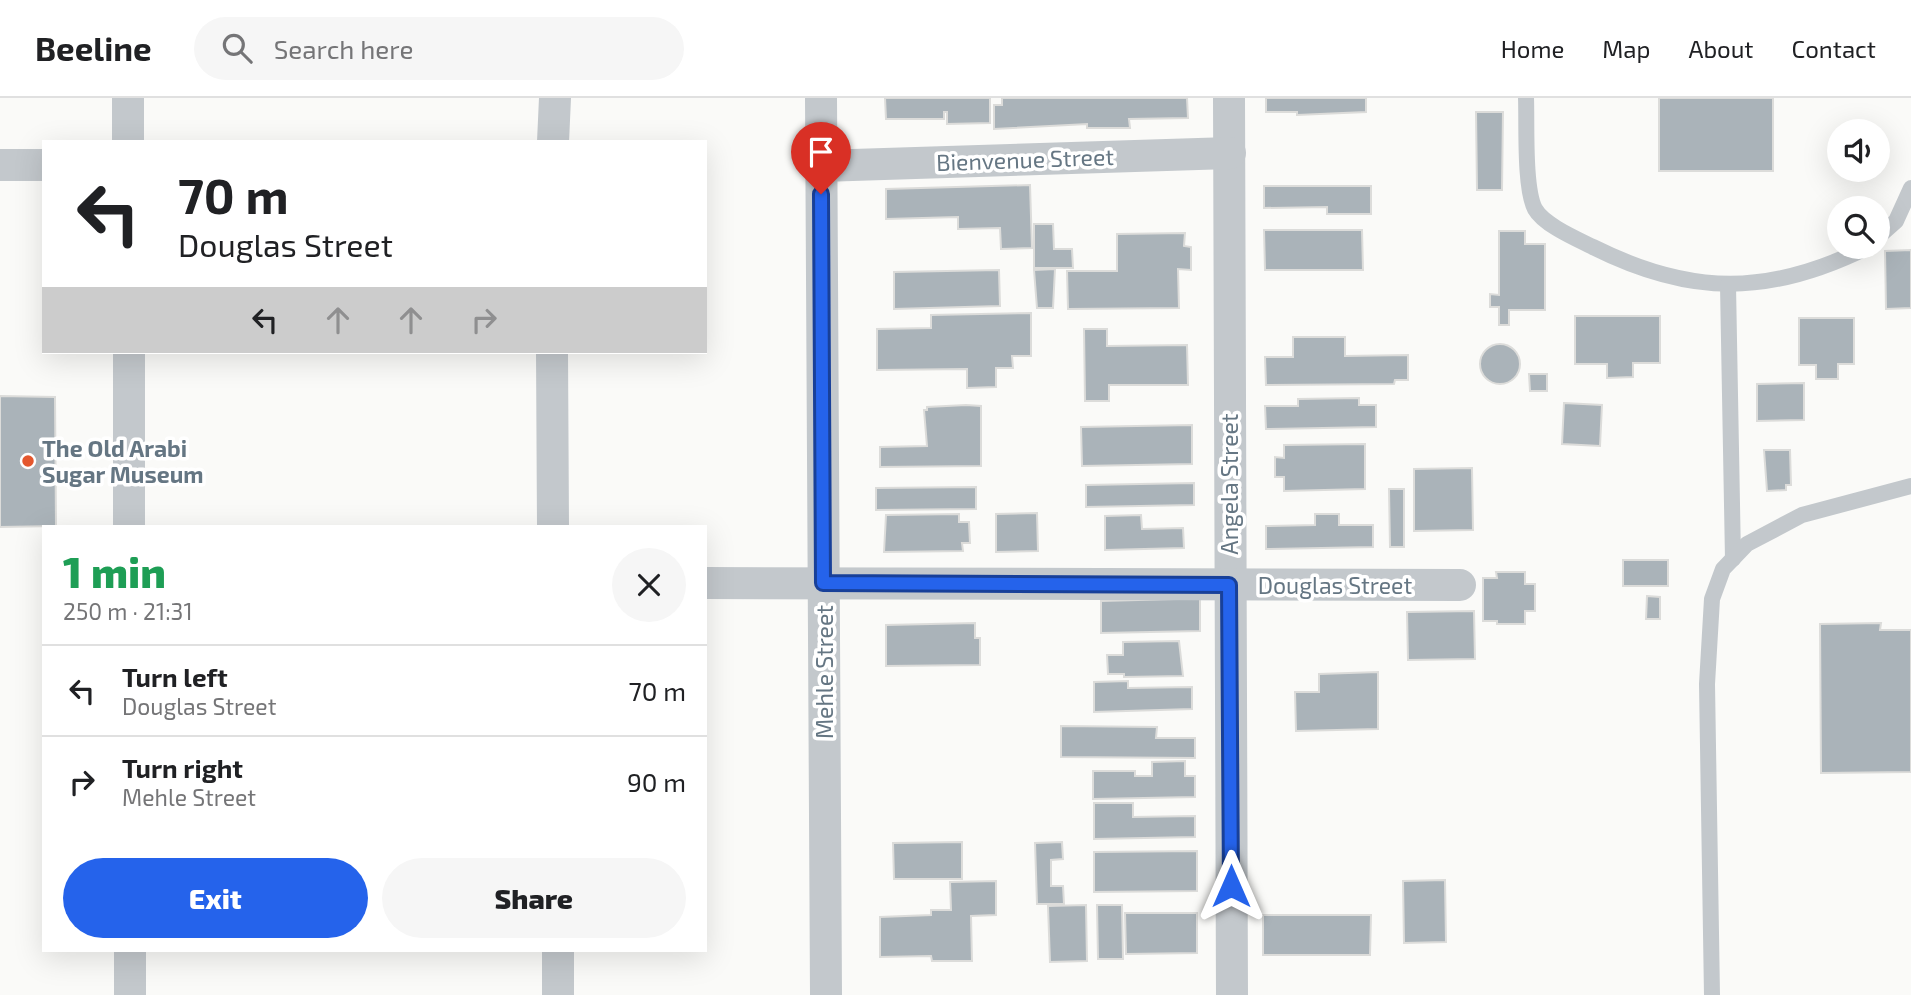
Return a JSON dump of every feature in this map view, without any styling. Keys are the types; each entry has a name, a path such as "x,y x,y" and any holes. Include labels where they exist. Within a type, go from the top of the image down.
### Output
{"street":[{"path":"128,98 128,140"},
{"path":"553,140 555,98"},
{"name":"Mehle Street","path":"821,98 826,995"},
{"name":"Angela Street","path":"1229,98 1232,995"},
{"name":"Bienvenue Street","path":"821,166 1230,153"},
{"path":"0,165 42,165"},
{"path":"129,354 129,525"},
{"path":"552,354 553,525"},
{"name":"Douglas Street","path":"707,583 1460,585"},
{"path":"130,952 131,995"},
{"path":"558,952 558,995"}],"lane":[{"path":"1525,98 1529,184 1536,210 1573,237 1621,261 1661,275 1718,286 1772,281 1827,266 1842,259"},
{"path":"1890,226 1896,221 1911,188"},
{"path":"1728,285 1733,559"},
{"path":"1712,995 1708,672 1712,599 1723,569 1747,544 1802,515 1911,486"}],"building":[{"path":"885,98 990,98 990,123 947,124 947,112 944,112 944,119 886,119"},
{"path":"1002,98 1187,98 1188,118 1129,119 1130,128 1087,128 1087,124 994,129 994,105 1002,105"},
{"path":"1266,98 1366,98 1366,112 1297,115 1297,112 1266,112"},
{"path":"1659,98 1773,98 1773,171 1659,171"},
{"path":"1476,112 1503,112 1502,190 1477,190"},
{"path":"1030,185 1032,248 1001,249 1000,228 958,229 958,217 886,219 886,189"},
{"path":"1264,186 1371,186 1371,214 1327,214 1327,207 1264,208"},
{"path":"1034,224 1053,224 1054,249 1072,249 1073,268 1034,268"},
{"path":"1264,230 1362,230 1363,270 1265,270"},
{"path":"1499,231 1525,231 1525,244 1545,244 1545,310 1509,310 1509,325 1499,325 1499,307 1490,307 1490,294 1499,295"},
{"path":"1185,233 1184,246 1191,247 1191,270 1178,269 1179,308 1068,309 1067,271 1117,271 1117,234"},
{"path":"1911,250 1911,308 1886,309 1885,259 1890,259 1890,251"},
{"path":"1055,269 1053,308 1037,308 1034,270"},
{"path":"999,270 1000,306 894,309 894,272"},
{"path":"1031,313 1031,356 1012,356 1013,368 996,368 996,387 967,388 967,369 877,370 877,329 931,328 931,315"},
{"path":"1575,316 1660,316 1660,363 1633,363 1633,377 1607,378 1607,364 1575,364"},
{"path":"1799,318 1854,318 1854,364 1838,364 1838,379 1816,379 1816,365 1799,365"},
{"path":"1084,329 1107,329 1107,346 1187,345 1188,385 1109,385 1109,401 1085,401"},
{"path":"1293,337 1345,337 1345,356 1408,355 1408,380 1395,380 1394,384 1266,385 1265,357 1293,357"},
{"path":"1500,344 1508,345 1514,350 1519,356 1519,372 1514,378 1508,383 1500,384 1492,383 1486,378 1481,372 1480,364 1481,356 1486,350 1492,345"},
{"path":"1529,374 1547,374 1547,391 1530,391"},
{"path":"1804,383 1804,420 1757,421 1757,384"},
{"name":"The Old Arabi Sugar Museum","path":"0,396 55,397 56,525 0,527"},
{"path":"1359,398 1359,405 1376,405 1376,427 1266,429 1265,406 1298,406 1298,399"},
{"path":"1564,403 1602,405 1600,446 1562,444"},
{"path":"981,406 981,466 880,467 880,447 927,446 924,410 927,410 927,407"},
{"path":"1192,425 1192,464 1082,466 1081,427"},
{"path":"1365,444 1365,489 1284,491 1284,477 1275,477 1275,457 1284,458 1284,445"},
{"path":"1764,450 1790,450 1791,485 1786,485 1786,490 1767,491"},
{"path":"1472,468 1473,530 1414,531 1414,469"},
{"path":"1194,483 1194,505 1086,507 1086,485"},
{"path":"976,487 976,509 876,510 876,488"},
{"path":"1389,489 1404,489 1404,547 1390,547"},
{"path":"1037,513 1038,551 996,552 996,514"},
{"path":"959,514 959,522 969,522 970,543 962,543 963,551 884,552 886,515"},
{"path":"1315,514 1339,514 1339,525 1373,525 1373,547 1266,549 1266,526 1315,525"},
{"path":"1141,515 1142,529 1183,528 1184,548 1105,550 1105,516"},
{"path":"1623,560 1668,560 1668,586 1623,586"},
{"path":"1496,572 1525,572 1525,584 1535,584 1535,611 1525,611 1525,624 1483,621 1483,578 1497,578"},
{"path":"1200,594 1200,631 1101,633 1101,601 1176,599"},
{"path":"1647,596 1660,597 1660,619 1646,619"},
{"path":"1474,611 1475,659 1408,660 1407,612"},
{"path":"975,623 975,638 980,638 980,665 886,666 886,625"},
{"path":"1881,623 1880,630 1911,630 1911,772 1821,773 1820,624"},
{"path":"1179,641 1183,676 1124,677 1124,674 1108,674 1107,655 1123,655 1123,642"},
{"path":"1378,672 1378,729 1296,731 1295,692 1319,692 1319,674"},
{"path":"1128,681 1128,688 1192,687 1192,709 1094,712 1094,682"},
{"path":"1061,726 1157,727 1156,738 1195,738 1195,758 1061,757"},
{"path":"1185,761 1185,776 1195,776 1195,797 1093,799 1093,771 1135,771 1135,776 1152,776 1152,762"},
{"path":"1094,803 1133,803 1133,817 1195,816 1195,837 1094,839"},
{"path":"962,842 962,879 894,879 893,843"},
{"path":"1062,842 1063,859 1051,860 1051,886 1063,886 1064,904 1037,904 1035,843"},
{"path":"1197,851 1197,891 1094,892 1094,852"},
{"path":"1445,880 1446,942 1404,943 1403,881"},
{"path":"996,881 996,915 971,916 972,961 932,961 931,956 880,957 880,917 931,915 931,910 951,910 950,882"},
{"path":"1086,905 1087,961 1050,962 1048,906"},
{"path":"1097,905 1122,905 1123,959 1098,959"},
{"path":"1125,913 1197,913 1197,953 1126,954"},
{"path":"1263,915 1371,915 1370,955 1263,955"}],"place":[{"name":"The Old Arabi Sugar Museum","path":"28,461"}],"route":[{"path":"821,194 823,583 1229,585 1231,886"}]}
